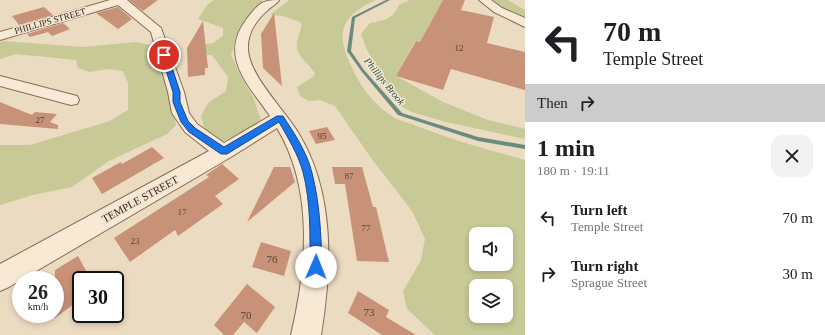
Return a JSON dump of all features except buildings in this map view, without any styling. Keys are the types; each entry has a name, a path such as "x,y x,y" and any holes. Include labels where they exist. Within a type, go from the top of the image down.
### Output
{"street":[{"path":"121,0 157,31 176,92 177,102 185,122 196,133 224,152"},
{"name":"PHILLIPS STREET","path":"0,36 121,0"},
{"path":"274,0 249,24 242,39 241,51 245,67 252,81 280,118 295,143 307,172 315,217 317,253 315,281 306,335"},
{"path":"484,0 498,10 525,23"},
{"path":"0,81 71,100"},
{"name":"TEMPLE STREET","path":"0,278 224,152 280,118"}],"green space":[{"path":"214,0 262,0 262,3 245,24 231,54 239,73 253,97 261,120 249,130 222,142 205,131 201,116 208,103 226,91 228,77 212,55 194,55 194,46 213,43 223,36 223,28 198,19 207,5"},
{"path":"289,0 376,0 354,13 345,25 343,32 345,50 352,69 369,96 384,110 401,121 484,149 525,160 525,335 435,335 407,309 403,291 421,260 425,239 412,211 371,158 335,106 320,100 309,101 300,96 297,87 314,76 315,73 298,52 297,43 302,26 300,22 283,16 270,15"},
{"path":"410,0 443,0 427,29 425,43 415,41 396,76 443,102 488,120 525,129 525,139 446,122 412,112 398,105 367,50 361,34 370,23 388,18 397,10 399,5"},
{"path":"494,0 508,0 525,10 525,20 503,10"},
{"path":"4,41 82,47 136,42 150,45 172,100 176,125 167,134 109,161 72,187 33,195 0,205 0,145 30,145 110,121 128,110 128,83 123,71 108,69 90,72 78,68 76,60 16,54 0,59 0,42"}],"waterway":[{"name":"Phillips Brook","path":"388,0 353,18 349,51 363,71 400,114 478,139 525,147"}],"route":[{"path":"164,55 183,119 192,130 224,152 280,118 295,143 307,172 315,217 317,253 316,267"}]}
